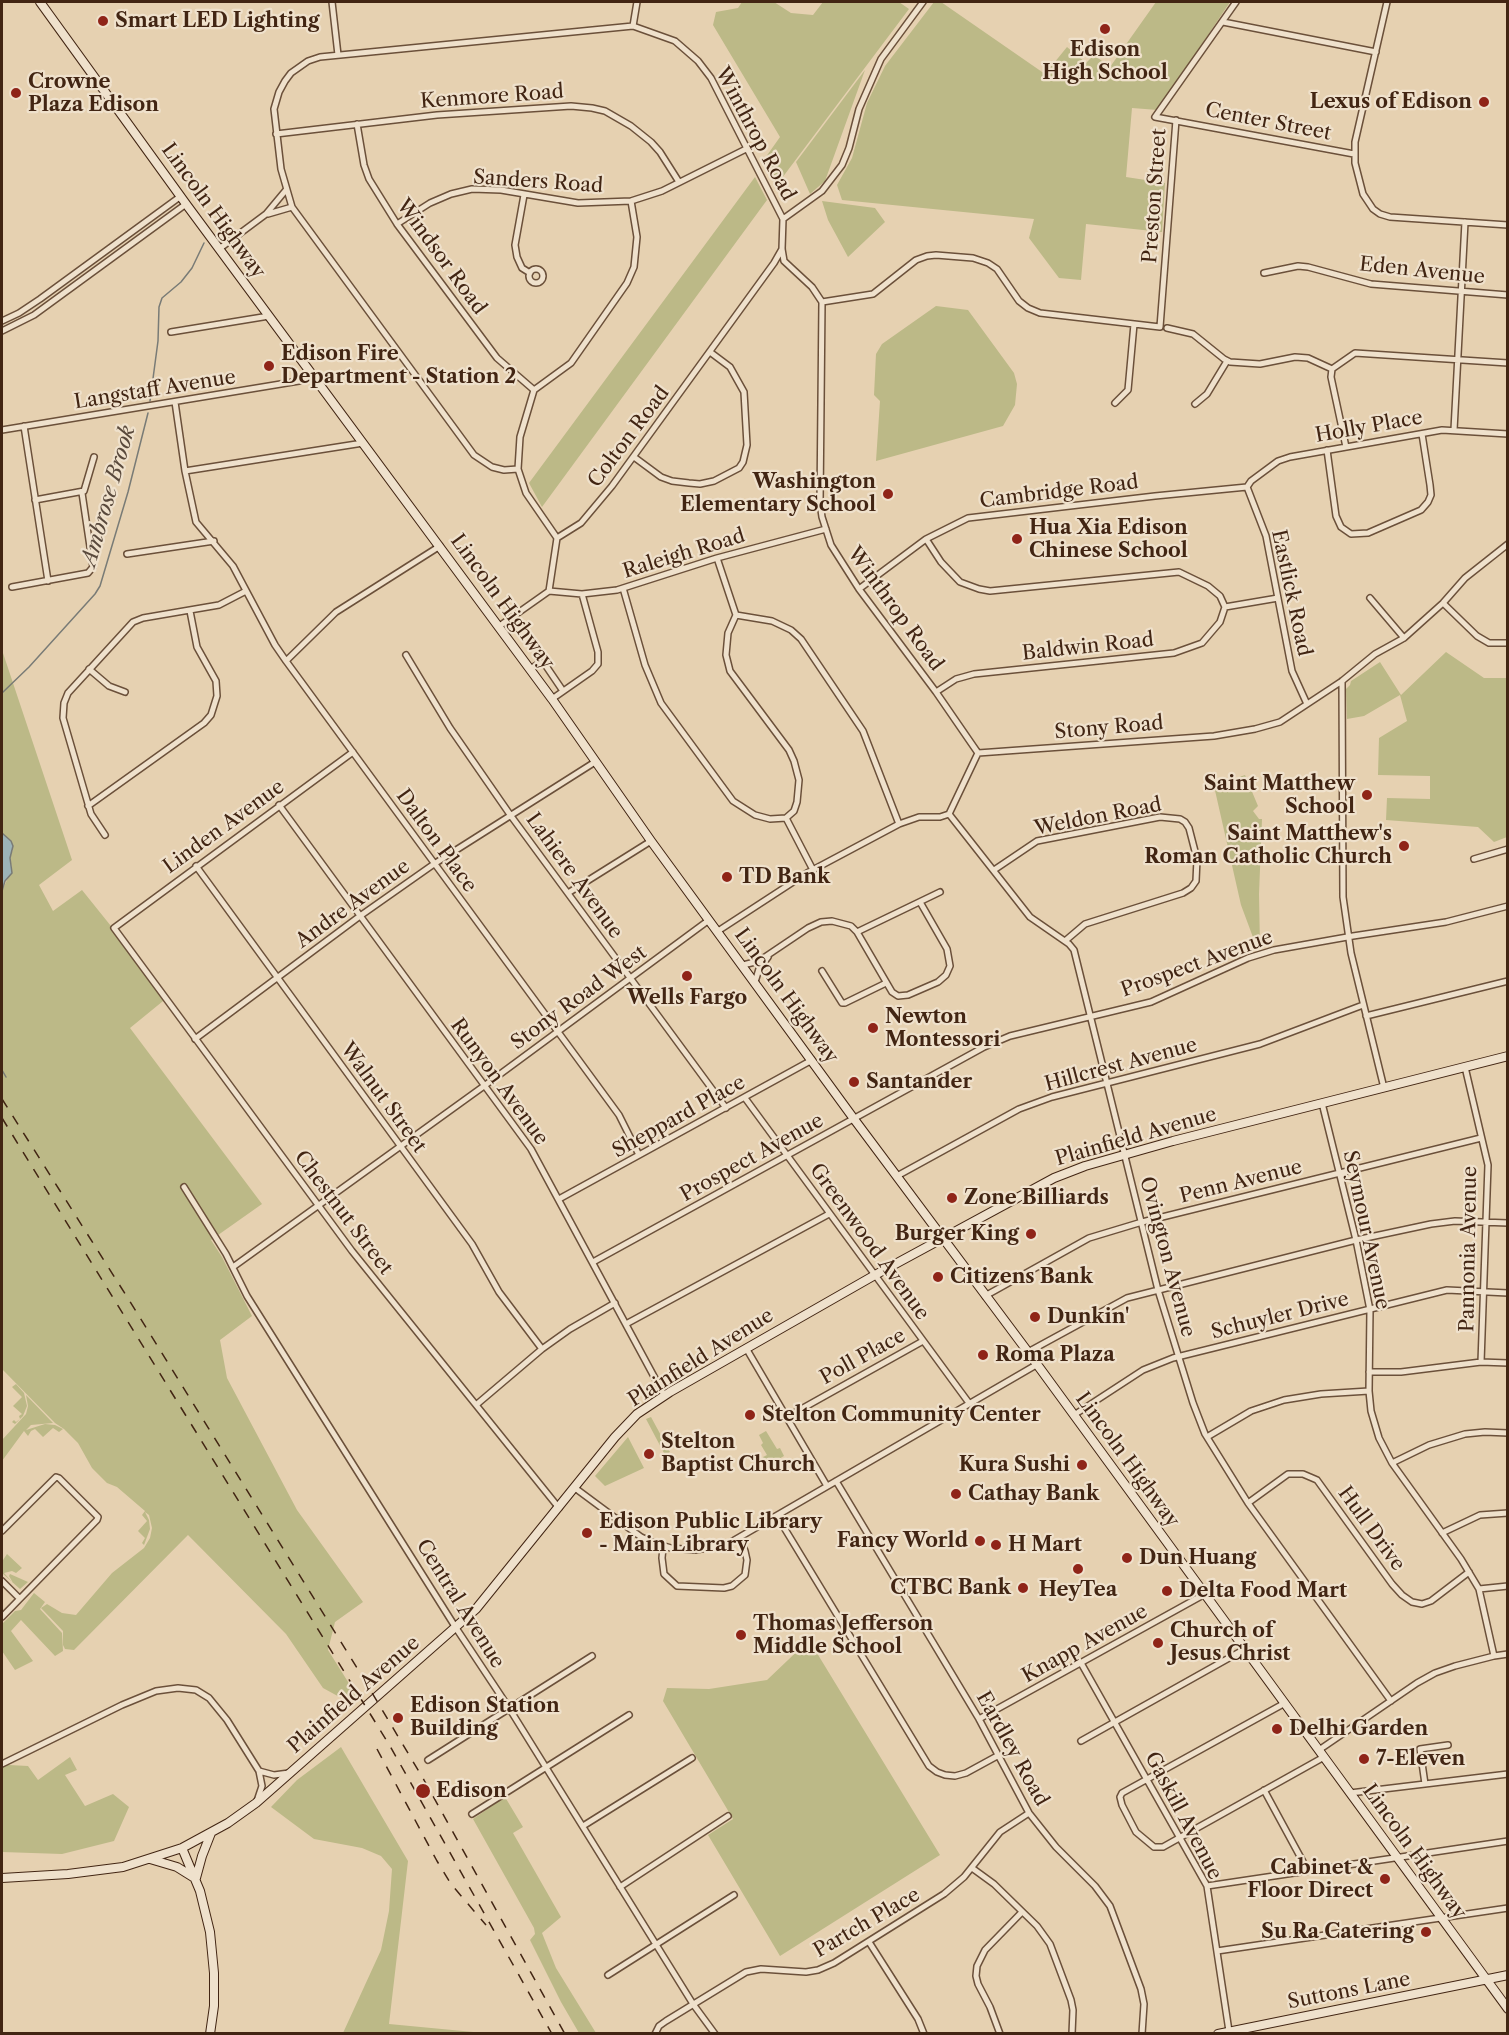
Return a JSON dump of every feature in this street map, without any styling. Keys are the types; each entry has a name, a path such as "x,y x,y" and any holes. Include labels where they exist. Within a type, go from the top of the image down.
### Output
{"main road":[{"name":"Lincoln Highway","path":"40,2 311,374 441,546 651,841 1508,2009"},
{"name":"Plainfield Avenue","path":"2,1878 99,1872 150,1859 182,1848 211,1833 256,1803 456,1628 490,1594 626,1425 640,1412 664,1395 746,1347 875,1275 1054,1178 1125,1155 1508,1056"},
{"path":"196,1880 211,1833"},
{"path":"182,1848 196,1880 207,1917 212,1951 214,2006 210,2034"},
{"path":"150,1859 177,1867 196,1880"},
{"name":"Suttons Lane","path":"1218,2034 1508,1975"}],"street":[{"path":"332,2 338,55"},
{"path":"633,26 637,2"},
{"name":"Preston Street","path":"1164,328 1176,120 1155,117 1236,2"},
{"path":"1387,2 1355,142 1354,154 1363,194 1380,214 1390,217 1508,225"},
{"path":"783,219 822,191 842,165 860,109 881,59 920,3"},
{"path":"1223,22 1376,52"},
{"name":"Winthrop Road","path":"518,469 504,470 492,467 474,455 292,207 281,169 274,109 279,92 291,73 308,61 320,57 633,26 675,41 698,61 711,78 783,219 782,249"},
{"name":"Kenmore Road","path":"276,134 437,115 571,106 592,108 605,111 631,126 651,142 679,182"},
{"name":"Center Street","path":"1176,120 1354,154"},
{"name":"Windsor Road","path":"357,124 364,165 369,179 397,224 496,358 534,390"},
{"name":"Sanders Road","path":"397,224 430,203 451,194 472,189 501,190 578,203 631,201 662,191 746,149"},
{"path":"219,249 266,214 286,190"},
{"path":"524,195 515,245 522,268 530,273"},
{"path":"2,321 19,314 181,196"},
{"path":"498,627 549,591 557,538 526,493 518,469 520,437 534,390 571,363 627,283 634,267 637,237 631,201"},
{"path":"2,331 34,315 186,204"},
{"path":"266,214 292,207"},
{"path":"1454,430 1465,222"},
{"path":"782,249 784,261 812,287 822,302 873,294 916,260 927,256 973,258 998,269 1019,301 1040,313 1164,328 1193,334 1227,361 1260,364 1295,357 1308,358 1332,369"},
{"name":"Colton Road","path":"557,538 580,523 612,486 782,249"},
{"name":"Eden Avenue","path":"1264,273 1299,266 1371,284 1508,295"},
{"name":"Winthrop Road","path":"822,302 820,488 822,517 826,529 838,558 859,589 936,692 978,753"},
{"path":"171,332 269,316"},
{"path":"1115,403 1128,390 1134,324"},
{"path":"633,457 661,477 689,483 700,484 714,481 739,468 747,446 744,392 730,367 710,352"},
{"path":"1332,369 1355,353 1508,363"},
{"path":"1195,404 1207,394 1227,361"},
{"path":"1332,369 1331,382 1346,447"},
{"name":"Langstaff Avenue","path":"2,430 305,380 311,374"},
{"name":"Dalton Place","path":"175,402 185,471 196,522 233,566 275,645 286,661 619,1115 639,1155"},
{"path":"24,426 48,580"},
{"name":"Holly Place","path":"1246,487 1251,480 1278,461 1290,457 1442,430 1508,434"},
{"path":"1326,450 1336,516 1341,527 1351,534 1368,533 1421,510 1428,502 1431,495 1422,434"},
{"path":"185,471 363,443"},
{"path":"12,586 88,573 93,567 82,493 94,457"},
{"name":"Cambridge Road","path":"859,589 926,539 968,518 1246,487"},
{"name":"Eastlick Road","path":"1246,487 1266,536 1292,671 1307,704"},
{"path":"35,500 82,493"},
{"name":"Raleigh Road","path":"549,591 582,594 623,588 717,558 826,529"},
{"path":"926,539 940,562 960,582 979,590 990,591 1179,572 1208,586 1220,596 1225,607 1278,598"},
{"path":"127,554 214,541"},
{"name":"Stony Road","path":"978,753 1224,734 1280,722 1342,681 1375,654 1404,638 1443,603 1465,578 1508,544"},
{"path":"286,661 336,612 441,546"},
{"path":"623,588 645,665 661,703 733,801 755,815 770,819 786,818 794,811 799,780 794,761 789,750 730,671 726,655 728,633 736,615 717,558"},
{"path":"105,835 94,820 88,806 63,718 68,693 133,622 143,618 219,605 246,591"},
{"path":"552,699 592,671 599,660 582,594"},
{"path":"1370,598 1404,638"},
{"path":"1443,603 1478,636 1489,643 1508,643"},
{"name":"Baldwin Road","path":"936,692 956,679 974,674 1174,653 1202,643 1220,622 1225,607"},
{"path":"88,806 204,723 211,715 217,696 216,681 197,647 190,611"},
{"path":"736,615 772,621 791,630 801,639 863,730 899,824"},
{"name":"Lahiere Avenue","path":"406,655 450,728 511,816 726,1108"},
{"path":"530,669 544,663 563,691"},
{"path":"89,669 110,686 125,692"},
{"path":"1342,681 1342,891 1348,936 1384,1088"},
{"name":"Linden Avenue","path":"114,928 195,866 353,752"},
{"path":"718,932 813,870 899,824 919,817 940,817 950,814 978,753"},
{"name":"Andre Avenue","path":"195,1039 434,864 595,762"},
{"name":"Runyon Avenue","path":"279,805 531,1149 664,1395"},
{"name":"Ovington Avenue","path":"950,814 1030,917 1065,941 1074,950 1158,1290 1178,1357 1207,1437 1248,1503 1391,1701"},
{"name":"Weldon Road","path":"994,870 1037,841 1160,816 1185,822 1189,828 1197,859 1196,882 1191,888 1183,893 1085,924 1065,941"},
{"path":"786,818 813,870"},
{"path":"568,893 651,841"},
{"path":"1474,859 1508,849"},
{"name":"Walnut Street","path":"195,866 472,1244 499,1292 542,1349"},
{"path":"857,932 940,892"},
{"path":"743,965 759,961 808,928 821,922 841,922 857,932 892,993 898,996 908,995 938,982 946,975 950,966 947,949 920,902"},
{"name":"Prospect Avenue","path":"593,1262 984,1047 1010,1036 1151,1002 1248,958 1274,950 1348,936 1446,922 1508,906"},
{"name":"Stony Road West","path":"233,1267 709,920"},
{"name":"Chestnut Street","path":"114,928 318,1207 559,1508"},
{"path":"755,982 759,969 771,954"},
{"path":"822,970 838,999 846,1004 886,983"},
{"path":"1366,1016 1508,981"},
{"name":"Hillcrest Avenue","path":"897,1176 1019,1109 1052,1097 1260,1044 1363,1005"},
{"name":"Sheppard Place","path":"559,1199 812,1060"},
{"name":"Pannonia Avenue","path":"1465,1067 1488,1165 1481,1362"},
{"name":"Greenwood Avenue","path":"745,1098 969,1403"},
{"name":"Seymour Avenue","path":"1322,1103 1356,1240 1370,1310 1369,1391 1371,1411 1379,1438 1392,1463 1479,1589 1494,1656"},
{"name":"Penn Avenue","path":"985,1296 1089,1238 1142,1222 1481,1138"},
{"name":"Central Avenue","path":"184,1187 233,1267 253,1305 456,1628 509,1708 693,2004 715,2034"},
{"path":"627,1324 829,1214"},
{"path":"1028,1352 1127,1298 1356,1240 1431,1224 1455,1221 1508,1223"},
{"name":"Schuyler Drive","path":"1074,1415 1143,1370 1178,1357 1447,1290 1508,1293"},
{"path":"476,1405 542,1349 570,1329 615,1304"},
{"name":"Poll Place","path":"787,1417 923,1341"},
{"path":"746,1347 827,1486"},
{"path":"1369,1371 1401,1372 1481,1362 1508,1363"},
{"path":"575,1488 641,1537 663,1547 695,1550 726,1545 1036,1365"},
{"path":"1207,1437 1251,1411 1284,1400 1321,1394 1369,1391"},
{"path":"1392,1463 1429,1445 1465,1434 1485,1431 1508,1433"},
{"name":"Hull Drive","path":"1248,1503 1287,1474 1303,1474 1317,1480 1392,1584 1412,1602 1422,1604 1431,1601 1469,1572"},
{"path":"2,1531 56,1477 98,1517 2,1617"},
{"name":"Eardley Road","path":"836,1480 979,1719 1029,1813 1048,1838 1095,1886 1110,1906 1141,1989 1144,2004 1142,2034"},
{"path":"1442,1533 1480,1515 1508,1513"},
{"path":"777,1516 929,1766 937,1772 955,1776 966,1773 999,1755"},
{"path":"663,1547 664,1574 676,1586 724,1588 732,1586 744,1575 747,1560 740,1538"},
{"path":"2,1581 19,1598"},
{"path":"1479,1589 1508,1586"},
{"name":"Knapp Avenue","path":"979,1719 1205,1594"},
{"path":"1081,1741 1245,1649"},
{"path":"1285,1703 1121,1794 1122,1805 1132,1825 1142,1838 1154,1847 1163,1847 1264,1790 1321,1754 1391,1701 1435,1673 1508,1654"},
{"path":"428,1760 592,1656"},
{"name":"Gaskill Avenue","path":"1081,1663 1207,1886 1229,2031"},
{"path":"2,1764 156,1691 178,1688 196,1690 209,1698 227,1720 259,1771 262,1786 256,1803"},
{"path":"472,1814 629,1715"},
{"path":"1425,1784 1420,1749 1448,1745"},
{"path":"583,1826 692,1758"},
{"path":"259,1771 274,1774 289,1773"},
{"path":"1350,1793 1508,1774"},
{"path":"1264,1790 1308,1871"},
{"name":"Partch Place","path":"655,2034 659,2026 746,1972 761,1970 794,1973 818,1970 834,1964 944,1894 972,1868 1000,1832 1029,1813"},
{"path":"620,1887 728,1816"},
{"path":"1207,1886 1508,1840"},
{"path":"972,1868 994,1884 1044,1935 1055,1955 1071,2000 1072,2034"},
{"path":"608,1975 734,1895"},
{"path":"1217,1951 1508,1908"},
{"path":"1000,2034 978,1984 977,1966 985,1950 1022,1912"},
{"path":"869,1942 918,2019 924,2034"}],"shaded area":[{"path":"742,2 774,2 791,13 813,15 823,2 899,2 909,9 776,186 763,161 780,137 713,25 716,12 738,8"},
{"path":"934,2 941,2 1045,74 1067,47 1086,63 1094,55 1110,67 1156,2 1230,2 1158,110 1132,108 1126,177 1165,183 1162,232 1086,224 1081,280 1059,278 1029,238 1034,219 842,200 837,185 852,158 867,103 885,66"},
{"path":"865,70 825,181 810,194 796,162"},
{"path":"755,177 767,200 542,507 529,483"},
{"path":"822,201 875,208 885,222 848,257 828,220"},
{"path":"936,306 968,310 1014,373 1017,384 1015,405 1003,426 876,461 880,401 874,395 876,354 882,344"},
{"path":"2,650 72,860 39,885 53,911 82,890 168,997 130,1028 262,1204 211,1240 252,1316 220,1340 227,1378 297,1510 363,1602 335,1622 328,1650 355,1693 355,1698 328,1722 345,1700 323,1688 286,1634 188,1535 74,1650 65,1649 63,1631 41,1608 47,1604 62,1613 76,1615 112,1573 144,1548 150,1538 152,1528 149,1515 145,1512 150,1529 144,1545 142,1543 145,1538 138,1531 147,1521 142,1515 145,1511 117,1487 107,1483 92,1468 78,1443 2,1369 2,891 12,869 10,858 13,849 11,841 2,833"},
{"path":"1446,652 1484,678 1507,678 1507,837 1494,842 1478,827 1386,820 1387,798 1430,799 1430,776 1378,775 1379,738 1407,721 1400,695 1364,716 1347,719 1346,689 1351,681 1380,662 1401,695"},
{"path":"1245,775 1258,806 1253,811 1259,819 1262,819 1259,894 1260,947 1257,948 1241,905 1214,786"},
{"path":"16,1384 24,1393 27,1406 20,1419 19,1416 22,1414 13,1406 22,1397 12,1387"},
{"path":"26,1395 53,1423 31,1425 26,1430 45,1424 63,1429 59,1432 53,1428 43,1437 35,1429 28,1436 24,1431 2,1461 2,1440 26,1414 28,1406"},
{"path":"651,1417 670,1452 665,1455 646,1419"},
{"path":"766,1431 784,1456 768,1465 763,1457 767,1455 761,1445 763,1443 759,1435"},
{"path":"628,1437 644,1468 605,1486 595,1476"},
{"path":"7,1554 22,1568 16,1573 12,1571 4,1573 12,1582 2,1573 3,1560"},
{"path":"10,1574 28,1582 20,1589 13,1583"},
{"path":"34,1593 45,1602 40,1609 62,1633 63,1651 55,1656 21,1620 11,1631 33,1661 15,1670 2,1651 2,1624 15,1611 21,1610"},
{"path":"809,1640 940,1855 780,1956 708,1835 733,1819 663,1701 667,1688 709,1689 767,1680"},
{"path":"341,1747 408,1861 389,2024 484,2033 343,2033 381,1950 389,1911 392,1869 381,1856 362,1848 314,1839 271,1807 297,1780"},
{"path":"70,1757 77,1770 65,1775 85,1806 113,1794 129,1807 114,1841 62,1854 2,1852 2,1762 9,1765 28,1766 38,1780"},
{"path":"505,1797 523,1827 513,1833 561,1917 542,1933 556,1968 596,2033 579,2033 561,2002 530,1940 535,1934 534,1928 473,1819"}],"water":[{"path":"2,833 13,846 10,858 12,873 5,881 2,891"}],"waterway":[{"name":"Ambrose Brook","path":"150,401 158,341 159,307 162,298 181,282 192,268 204,243"},
{"name":"Ambrose Brook","path":"2,693 29,667 100,586 128,492 148,413"},
{"path":"2,1070 6,1077"}],"railway":[{"path":"2,1099 362,1676 424,1780 565,2034"},
{"path":"2,1118 390,1746 552,2034"},
{"path":"377,1749 451,1884 486,1925"}],"place":[{"name":"Smart LED Lighting","path":"103,21"},
{"name":"Edison High School","path":"1105,29"},
{"name":"Crowne Plaza Edison","path":"16,93"},
{"name":"Lexus of Edison","path":"1484,102"},
{"name":"Edison Fire Department - Station 2","path":"269,366"},
{"name":"Washington Elementary School","path":"888,494"},
{"name":"Hua Xia Edison Chinese School","path":"1017,539"},
{"name":"Saint Matthew School","path":"1367,795"},
{"name":"Saint Matthew's Roman Catholic Church","path":"1404,846"},
{"name":"TD Bank","path":"727,877"},
{"name":"Wells Fargo","path":"687,976"},
{"name":"Newton Montessori","path":"873,1028"},
{"name":"Santander","path":"854,1082"},
{"name":"Zone Billiards","path":"952,1198"},
{"name":"Burger King","path":"1031,1234"},
{"name":"Citizens Bank","path":"938,1277"},
{"name":"Dunkin'","path":"1035,1317"},
{"name":"Roma Plaza","path":"983,1355"},
{"name":"Stelton Community Center","path":"750,1415"},
{"name":"Stelton Baptist Church","path":"649,1454"},
{"name":"Kura Sushi","path":"1082,1465"},
{"name":"Cathay Bank","path":"956,1494"},
{"name":"Edison Public Library - Main Library","path":"587,1533"},
{"name":"Fancy World","path":"980,1541"},
{"name":"H Mart","path":"996,1545"},
{"name":"Dun Huang","path":"1127,1558"},
{"name":"HeyTea","path":"1078,1569"},
{"name":"CTBC Bank","path":"1023,1588"},
{"name":"Delta Food Mart","path":"1167,1591"},
{"name":"Thomas Jefferson Middle School","path":"741,1635"},
{"name":"Church of Jesus Christ","path":"1158,1643"},
{"name":"Edison Station Building","path":"398,1718"},
{"name":"Delhi Garden","path":"1277,1729"},
{"name":"7-Eleven","path":"1364,1759"},
{"name":"Edison","path":"423,1791"},
{"name":"Cabinet & Floor Direct","path":"1385,1879"},
{"name":"Su Ra Catering","path":"1426,1932"}]}
